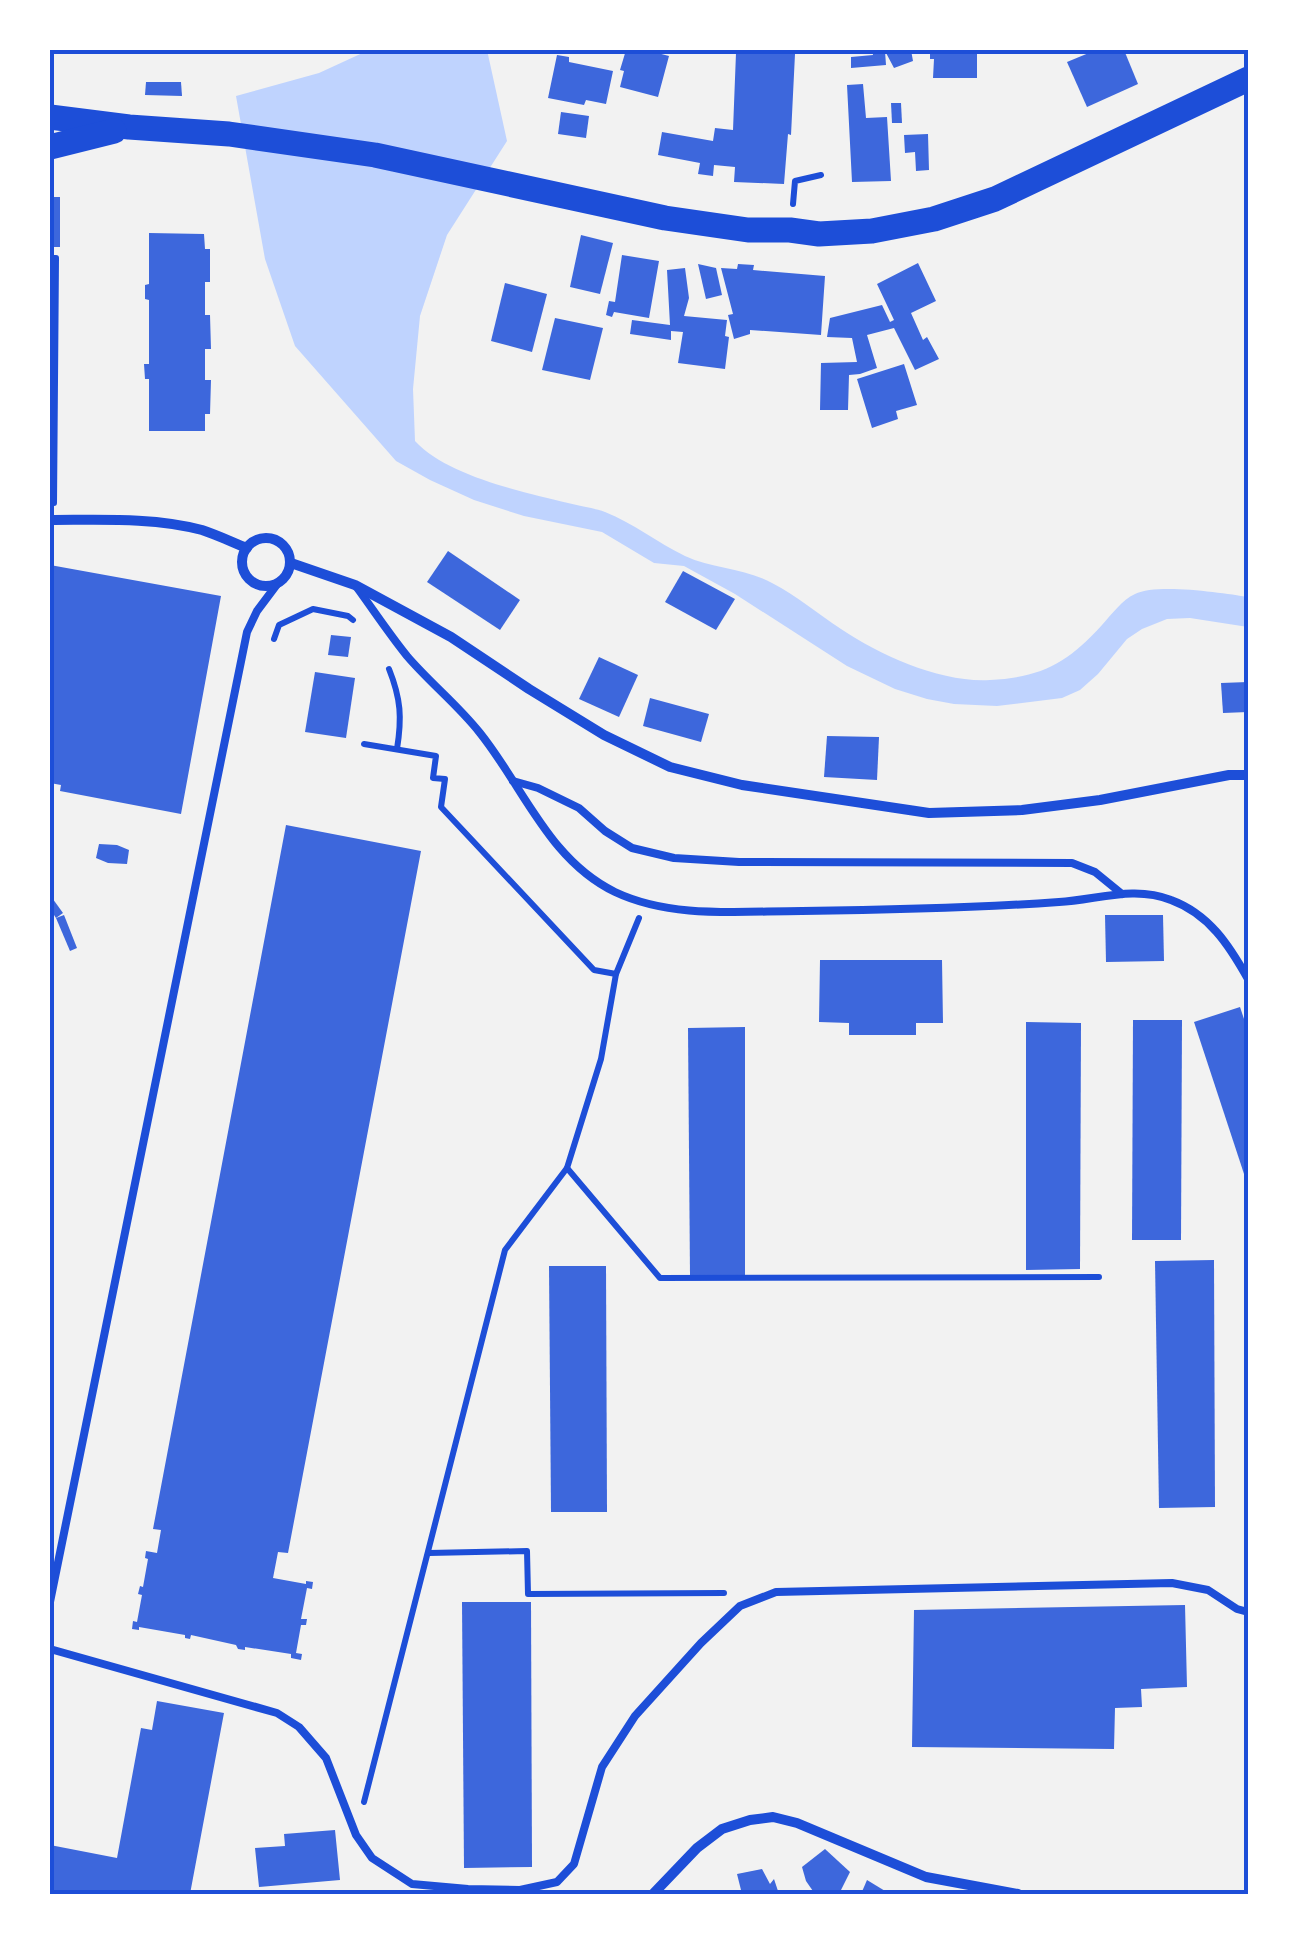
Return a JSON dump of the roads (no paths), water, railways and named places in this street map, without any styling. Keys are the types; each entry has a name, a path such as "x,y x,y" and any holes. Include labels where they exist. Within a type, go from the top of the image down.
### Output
{"main road":[{"path":"50,116 128,127 229,134 375,155 665,218 748,230 820,234 872,231 934,219 995,199 1248,79"},
{"path":"50,148 128,127"}],"street":[{"path":"50,520 183,526 247,548"},
{"path":"273,539 286,548 290,563 285,578 263,586 249,579 242,565 247,548 257,540 273,539"},
{"path":"290,563 355,584 451,637 604,736 670,767 742,785 928,812 1022,810 1100,800 1229,774 1248,775"},
{"path":"653,1894 697,1848 722,1829 773,1818 797,1823 926,1877 1018,1894"}],"lane":[{"path":"50,1602 247,632 278,583"},
{"path":"355,584 407,656 480,732 556,844 588,877 644,904 710,911 928,909 1065,902 1143,893 1171,900 1203,917 1228,943 1248,979"},
{"path":"513,781 580,808 632,848 674,858 1072,863 1095,872 1122,894"},
{"path":"50,1649 276,1713 299,1727 326,1758 356,1835 372,1858 412,1884 520,1890 557,1882 574,1864 602,1768 635,1716 740,1606 776,1592 1172,1583 1208,1590 1248,1612"}],"water":[{"path":"369,50 487,50 507,141 447,235 420,316 413,389 415,441 429,453 487,481 605,512 685,556 762,578 874,649 912,666 952,677 1009,678 1053,666 1077,649 1126,600 1145,591 1190,590 1248,597 1248,627 1190,618 1167,619 1127,639 1098,674 1080,690 1062,698 997,706 927,699 847,666 684,566 654,563 602,532 524,516 474,500 396,461 295,346 265,259 236,96 319,73"}]}
